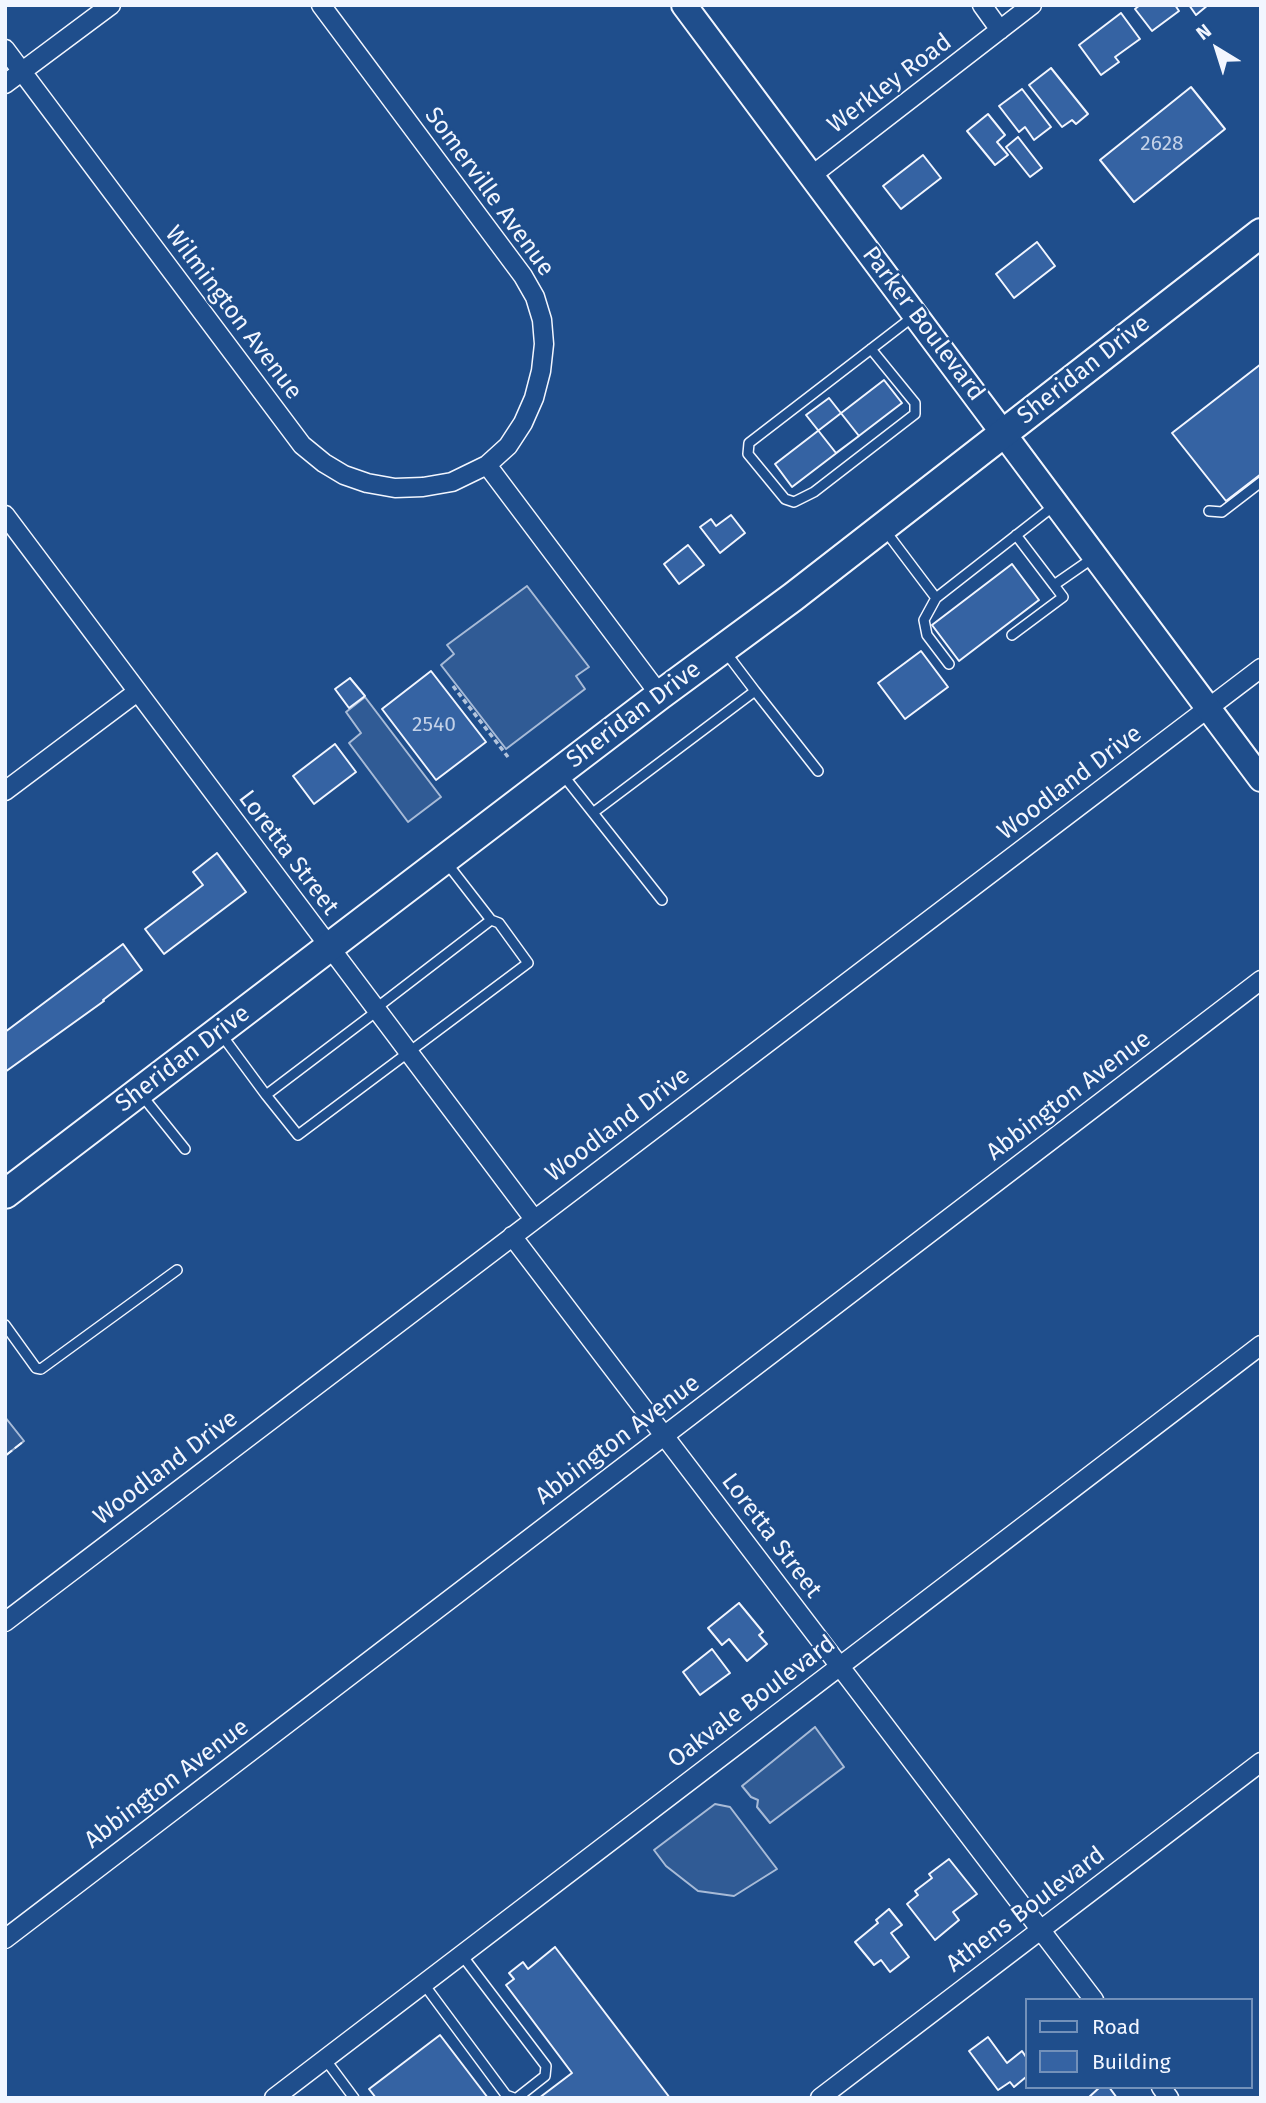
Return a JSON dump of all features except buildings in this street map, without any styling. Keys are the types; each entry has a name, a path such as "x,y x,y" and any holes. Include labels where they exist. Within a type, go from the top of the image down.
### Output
{"main road":[{"name":"Sheridan Drive","path":"8,1185 139,1092 883,528 1261,233"}],"street":[{"path":"5,84 111,5"},
{"name":"Somerville Avenue","path":"321,5 523,276 535,297 542,320 544,344 534,398 523,423 508,446 487,465"},
{"name":"Parker Boulevard","path":"684,5 1261,779"},
{"path":"982,5 1000,30"},
{"name":"Werkley Road","path":"811,176 1032,5"},
{"name":"Wilmington Avenue","path":"5,49 302,445 344,475 367,484 395,488 452,482 487,465"},
{"path":"487,465 660,695"},
{"name":"Loretta Street","path":"5,515 534,1219"},
{"name":"Woodland Drive","path":"5,1622 1261,668"},
{"path":"5,792 137,692"},
{"name":"Abbington Avenue","path":"5,1939 1261,980"},
{"name":"Loretta Street","path":"512,1236 1092,1998"},
{"name":"Oakvale Boulevard","path":"282,2095 423,1983 1261,1345"},
{"name":"Athens Boulevard","path":"820,2098 1261,1762"}],"lane":[{"path":"871,349 915,403 915,414 814,492 794,502 785,499 748,454 749,443 871,349 916,315"},
{"path":"1209,511 1222,512 1261,482"},
{"path":"949,664 927,635 924,620 936,598 1057,504"},
{"path":"883,528 936,598"},
{"path":"1012,635 1063,597 1016,535"},
{"path":"1054,585 1096,556"},
{"path":"723,649 818,771"},
{"path":"594,812 755,691"},
{"path":"560,771 662,900"},
{"path":"219,1031 298,1135 528,962 499,923 491,920 444,859"},
{"path":"266,1095 491,920"},
{"path":"139,1092 185,1149"},
{"path":"5,1325 36,1368 41,1369 177,1270"},
{"path":"423,1983 506,2095 516,2098 545,2076 547,2066 461,1954"},
{"path":"325,2059 354,2098"}],"path":[{"path":"453,686 508,757"}],"shaded area":[{"path":"527,586 589,667 576,676 585,689 506,749 441,665 454,654 447,645"},
{"path":"365,697 441,797 408,822 349,743 361,733 346,712"},
{"path":"5,1417 24,1441 5,1456"},
{"path":"815,1727 844,1767 770,1823 757,1807 758,1800 751,1797 742,1786"},
{"path":"715,1804 730,1807 777,1869 734,1896 698,1891 666,1866 654,1850"}],"fence":[{"path":"5,1456 24,1441"}]}
